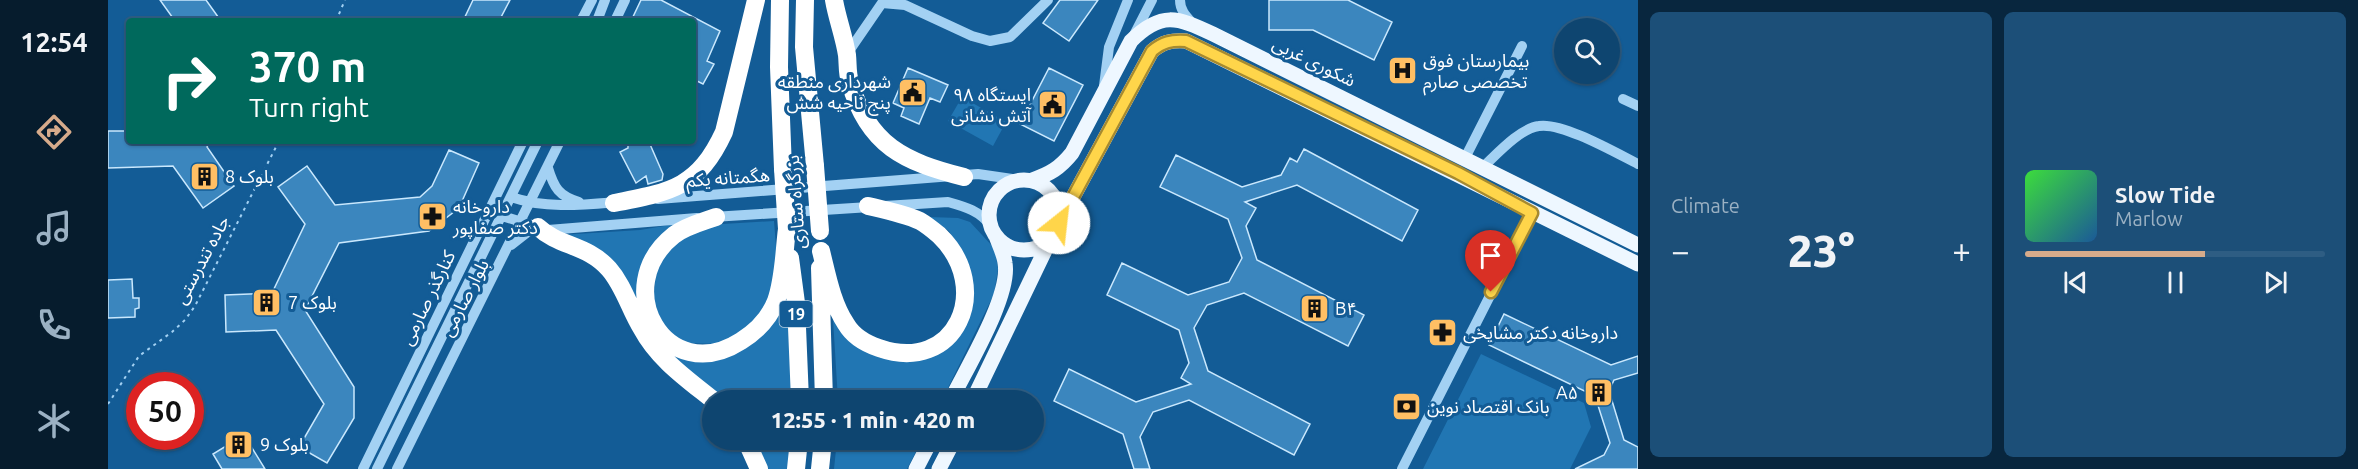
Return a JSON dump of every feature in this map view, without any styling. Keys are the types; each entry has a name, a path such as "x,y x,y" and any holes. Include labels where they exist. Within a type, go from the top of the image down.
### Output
{"highway":[{"path":"614,202 658,195 688,182 715,152 724,132 756,0"},
{"name":"بزرگراه ستاری","path":"780,0 779,67 783,169 787,229 796,303 800,390"},
{"name":"بزرگراه ستاری","path":"805,0 804,47 821,251 819,281 824,390"},
{"path":"834,0 847,54 852,89 862,115 874,132 888,147 911,161 964,177"},
{"path":"821,251 838,309 847,326 866,343 888,351 909,353 928,350 945,339 957,326 964,307 966,290 956,255 946,242 920,221 868,206"},
{"path":"716,217 685,229 664,245 655,256 646,284 645,299 651,324 672,344 697,354 709,353 736,344 760,326 769,316 780,289 787,229"},
{"path":"531,225 548,236 580,247 610,270 650,342 677,372 702,391"},
{"path":"750,450 759,469"},
{"path":"796,469 798,450"},
{"path":"820,469 822,450"}],"main road":[{"name":"شکوری غربی","path":"1026,180 1053,173 1063,165 1072,153 1131,41 1145,27 1161,20 1176,20 1194,25 1638,245"},
{"name":"شکوری غربی","path":"1059,223 1152,51 1161,44 1173,40 1186,41 1207,50 1638,264"},
{"path":"1458,173 1465,158"},
{"path":"956,390 989,324 1003,289 1005,264 994,231 990,208 998,191 1007,183 1026,180 1045,186 1055,196 1060,209 1059,223 979,390"},
{"path":"994,231 1009,246 1024,250 1039,247 1052,238"},
{"path":"958,386 964,390"},
{"path":"916,469 926,450"},
{"path":"939,469 949,450"}],"street":[{"path":"583,18 592,0"},
{"path":"598,18 605,0"},
{"path":"616,18 625,0"},
{"path":"847,54 883,1 906,3 972,36 990,41 1010,37 1048,0"},
{"path":"1104,91 1109,47 1128,0"},
{"path":"1131,41 1152,0"},
{"path":"1180,0 1180,7 1194,25"},
{"path":"1465,158 1522,46"},
{"path":"1623,99 1638,106"},
{"path":"1483,167 1526,131 1540,125 1570,131 1638,164"},
{"name":"کنارگذر صارمی","path":"366,464 522,144"},
{"name":"بلوار صارمی","path":"382,468 387,450 537,144"},
{"name":"بلوار صارمی","path":"397,469 509,247 531,225 530,204 559,144"},
{"path":"548,168 553,186 560,194 585,204"},
{"name":"هگمتانه یکم","path":"512,197 530,204 585,204 964,177 978,174 1026,180"},
{"name":"هگمتانه یکم","path":"502,216 548,230 948,202 969,208 984,217 994,231"},
{"path":"1402,469 1532,213"},
{"path":"387,450 403,457"},
{"path":"366,464 382,468"}],"path":[{"path":"337,18 345,0"},
{"name":"جاده تندرستی","path":"108,404 139,356 172,332 195,306 277,144"}],"shaded area":[{"path":"962,97 1006,122 993,146 948,121"},
{"path":"929,217 958,218 970,222 995,249 998,269 994,294 947,390 837,390 833,319 860,347 950,343 964,256 949,231"},
{"path":"694,221 667,234 641,306 624,285 560,235 640,230"},
{"path":"774,221 778,272 774,290 758,320 725,344 681,343 652,311 657,265 668,248 706,225"},
{"path":"785,284 794,390 705,390 683,372 668,348 725,355"},
{"path":"1481,354 1584,403 1591,427 1570,469 1423,469"},
{"path":"754,450 792,450 790,469 763,469"},
{"path":"836,450 917,450 907,469 834,469"}],"building":[{"path":"160,0 206,0 219,18 173,18"},
{"path":"473,0 510,0 501,18 464,18"},
{"path":"641,0 661,0 695,18 632,18"},
{"path":"1060,0 1098,0 1069,41 1043,23"},
{"path":"1269,0 1348,0 1392,22 1374,60 1313,30 1269,30"},
{"path":"696,18 720,31 707,61 714,64 703,84 696,80"},
{"path":"908,68 948,85 940,102 930,98 919,124 901,116 904,108 893,103"},
{"name":"ایستگاه ۹۸ آتش نشانی","path":"1049,68 1083,85 1054,141 1020,124"},
{"name":"بلوک 8","path":"108,131 126,131 126,144 208,144 207,147 234,186 203,208 173,166 108,168"},
{"path":"628,144 650,144 663,174 662,180 648,184 646,176 636,183 620,152 628,148"},
{"name":"B۴","path":"1304,149 1418,210 1402,241 1297,185 1245,202 1256,208 1246,226 1257,260 1364,315 1348,346 1244,293 1207,305 1194,328 1208,371 1310,424 1294,455 1189,400 1153,412 1140,437 1150,469 1134,469 1123,434 1054,401 1069,369 1136,402 1191,384 1181,378 1189,363 1179,330 1107,295 1122,263 1188,295 1229,282 1242,258 1228,219 1160,187 1176,155 1242,187 1281,175 1290,158 1297,162"},
{"name":"بلوک 7","path":"449,150 479,163 459,208 429,231 339,243 305,310 354,387 354,418 327,463 299,447 324,404 276,330 226,332 225,295 272,293 305,224 278,187 307,166 335,205 420,197 432,186"},
{"path":"132,279 133,298 139,298 139,308 135,309 135,317 108,318 108,280"},
{"name":"A۵","path":"1504,314 1611,365 1638,356 1638,373 1614,380 1609,391 1624,440 1638,447 1638,469 1575,469 1604,455 1610,443 1595,396 1489,345"},
{"name":"بلوک 9","path":"244,435 265,469 222,469 213,454"}],"place":[{"name":"بیمارستان فوق تخصصی صارم","path":"1402,71"},
{"name":"شهرداری منطقه پنج ناحیه شش","path":"912,92"},
{"name":"ایستگاه ۹۸ آتش نشانی","path":"1052,105"},
{"name":"بلوک 8","path":"204,177"},
{"name":"داروخانه دکتر صفاپور","path":"432,217"},
{"name":"بلوک 7","path":"267,303"},
{"name":"B۴","path":"1314,309"},
{"name":"داروخانه دکتر مشایخی","path":"1442,333"},
{"name":"A۵","path":"1599,393"},
{"name":"بانک اقتصاد نوین","path":"1406,407"},
{"name":"بلوک 9","path":"239,445"}],"route":[{"path":"1059,223 1152,51 1161,44 1173,40 1186,41 1458,173 1532,213 1491,292"}]}
